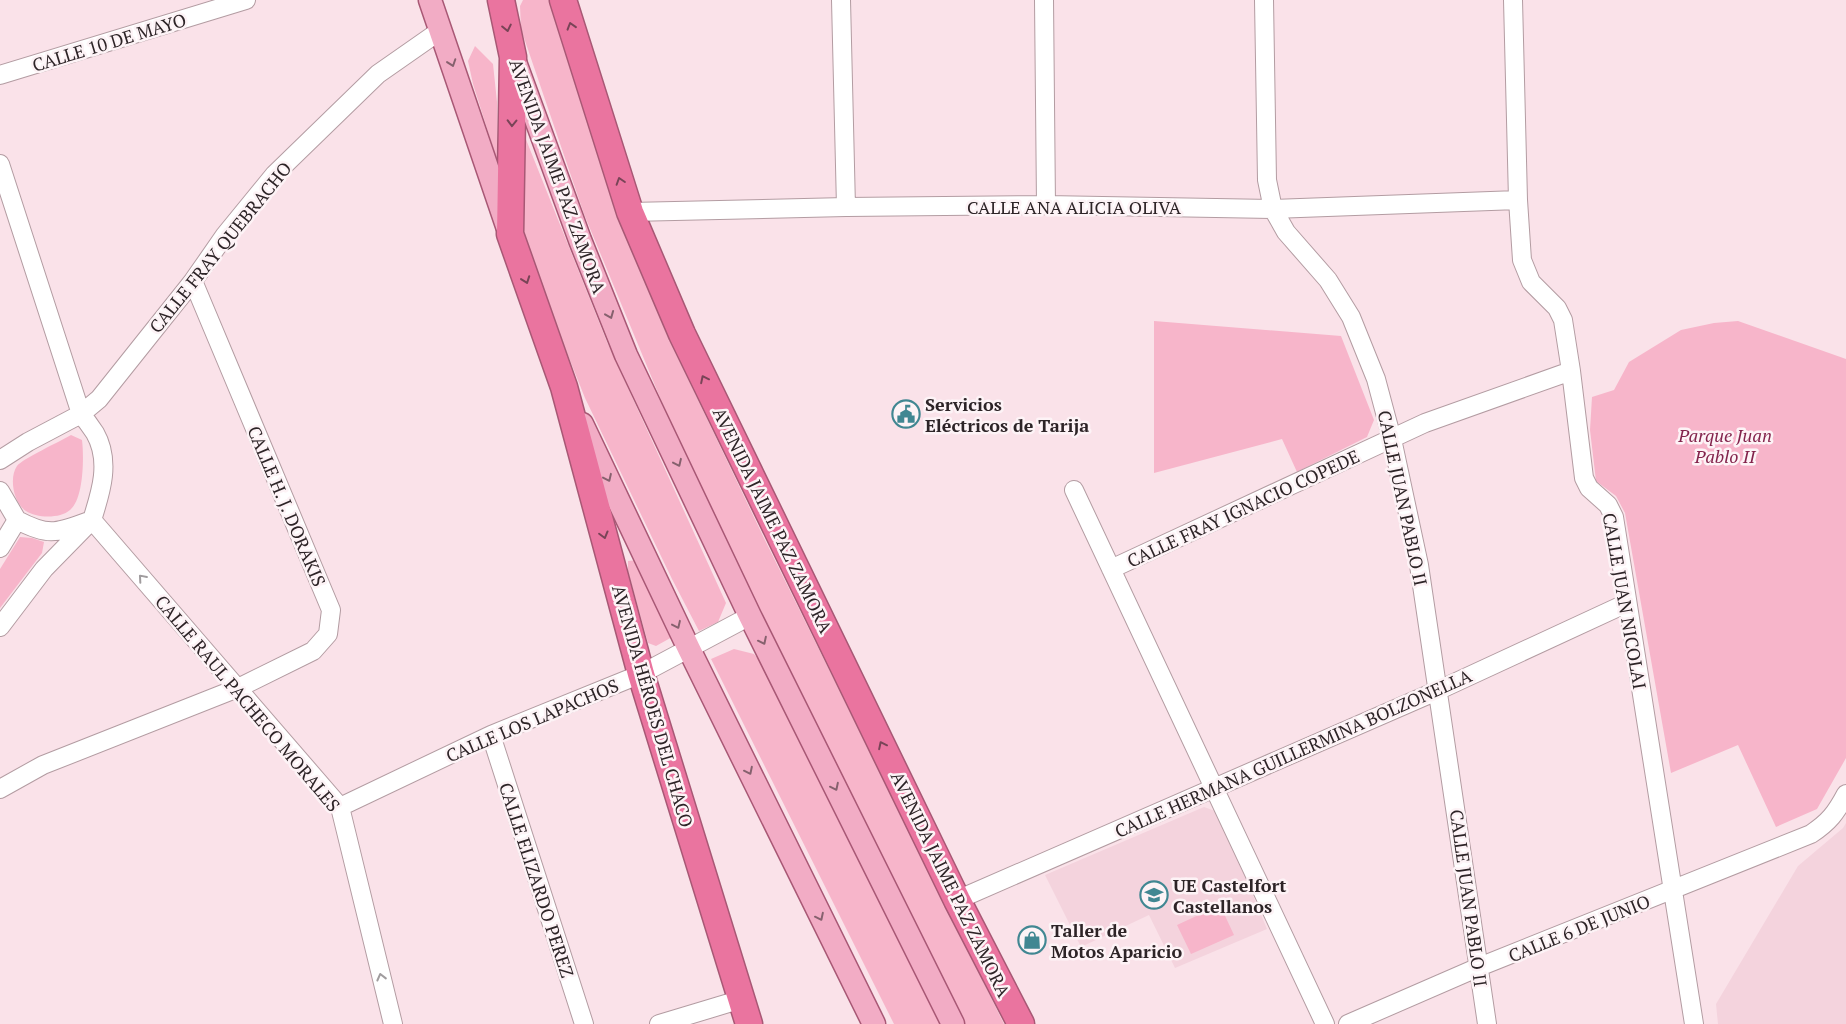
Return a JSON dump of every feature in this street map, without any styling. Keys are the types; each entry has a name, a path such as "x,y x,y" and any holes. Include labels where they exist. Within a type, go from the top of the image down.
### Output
{"highway":[{"name":"AVENIDA JAIME PAZ ZAMORA","path":"501,0 513,57"},
{"name":"AVENIDA JAIME PAZ ZAMORA","path":"563,0 630,212 682,334 957,900 1021,1024"},
{"path":"513,57 510,234 564,387"},
{"name":"AVENIDA HÉROES DEL CHACO","path":"564,387 641,674 749,1024"}],"main road":[{"path":"430,0 510,234"},
{"name":"AVENIDA JAIME PAZ ZAMORA","path":"513,57 580,240 626,355 750,616 953,1024"},
{"path":"564,387 689,649 874,1024"}],"street":[{"name":"CALLE 10 DE MAYO","path":"0,75 246,0"},
{"path":"841,0 846,207"},
{"path":"1044,0 1046,205"},
{"name":"CALLE JUAN PABLO II","path":"1264,0 1267,180 1272,209 1286,232 1328,280 1352,317 1376,380 1392,439 1419,565 1487,1024"},
{"name":"CALLE JUAN NICOLAI","path":"1513,0 1518,200 1522,260 1531,282 1557,308 1563,320 1584,478 1589,488 1608,504 1614,517 1694,1024"},
{"name":"CALLE FRAY QUEBRACHO","path":"0,460 28,442 81,414 99,399 193,281 225,235 274,176 378,74 441,30"},
{"path":"0,164 81,414 96,434 104,461 101,493 92,520 44,569 0,627"},
{"name":"CALLE ANA ALICIA OLIVA","path":"630,212 1046,205 1272,209 1518,200"},
{"name":"CALLE H. J. DORAKIS","path":"0,789 43,765 238,688 313,651 328,634 330,610 193,281"},
{"name":"CALLE FRAY IGNACIO COPEDE","path":"1111,569 1425,423 1571,371"},
{"path":"1074,490 1325,1024"},
{"path":"0,491 17,520 36,530 58,532 92,520"},
{"path":"0,548 17,520"},
{"name":"CALLE RAUL PACHECO MORALES","path":"92,520 340,808 392,1024"},
{"name":"CALLE HERMANA GUILLERMINA BOLZONELLA","path":"957,900 1439,690 1627,603"},
{"name":"CALLE LOS LAPACHOS","path":"340,808 491,735 641,674 750,616"},
{"name":"CALLE ELIZARDO PEREZ","path":"491,735 584,1024"},
{"name":"CALLE 6 DE JUNIO","path":"1348,1024 1479,968 1811,834 1824,826 1834,815 1846,794"},
{"path":"658,1024 742,999"}],"shaded area":[{"name":"UE Castelfort Castellanos","path":"1204,807 1218,812 1267,929 1175,968 1149,915 1081,947 1045,875"},
{"path":"1846,823 1846,1024 1718,1024 1716,1004 1798,866 1843,828"}],"green space":[{"path":"523,0 551,0 613,199 666,333 763,536 1004,1024 965,1024 727,549 661,400 584,214 521,29 520,6"},
{"path":"475,46 493,64 497,102 497,160 473,84 468,61"},
{"path":"521,127 607,342 726,603 718,622 699,631 585,398 522,240"},
{"path":"1154,321 1341,336 1374,420 1367,437 1297,472 1282,439 1154,473"},
{"name":"Parque Juan Pablo II","path":"1738,321 1846,359 1846,758 1817,809 1776,827 1738,745 1671,773 1625,513 1616,496 1596,481 1590,430 1592,397 1614,390 1629,362 1681,330 1714,323"},
{"path":"71,435 82,440 83,447 82,477 75,504 66,513 54,516 36,515 26,511 15,496 13,477 17,466"},
{"path":"20,537 44,542 42,553 0,608 0,569"},
{"path":"638,560 674,636 656,646 648,643 628,571 628,561"},
{"path":"734,649 754,654 766,669 942,1024 894,1024 711,659"},
{"path":"1220,905 1234,935 1191,954 1177,925"}],"place":[{"name":"Servicios Eléctricos de Tarija","path":"906,414"},
{"name":"UE Castelfort Castellanos","path":"1154,895"},
{"name":"Taller de Motos Aparicio","path":"1032,940"}]}
